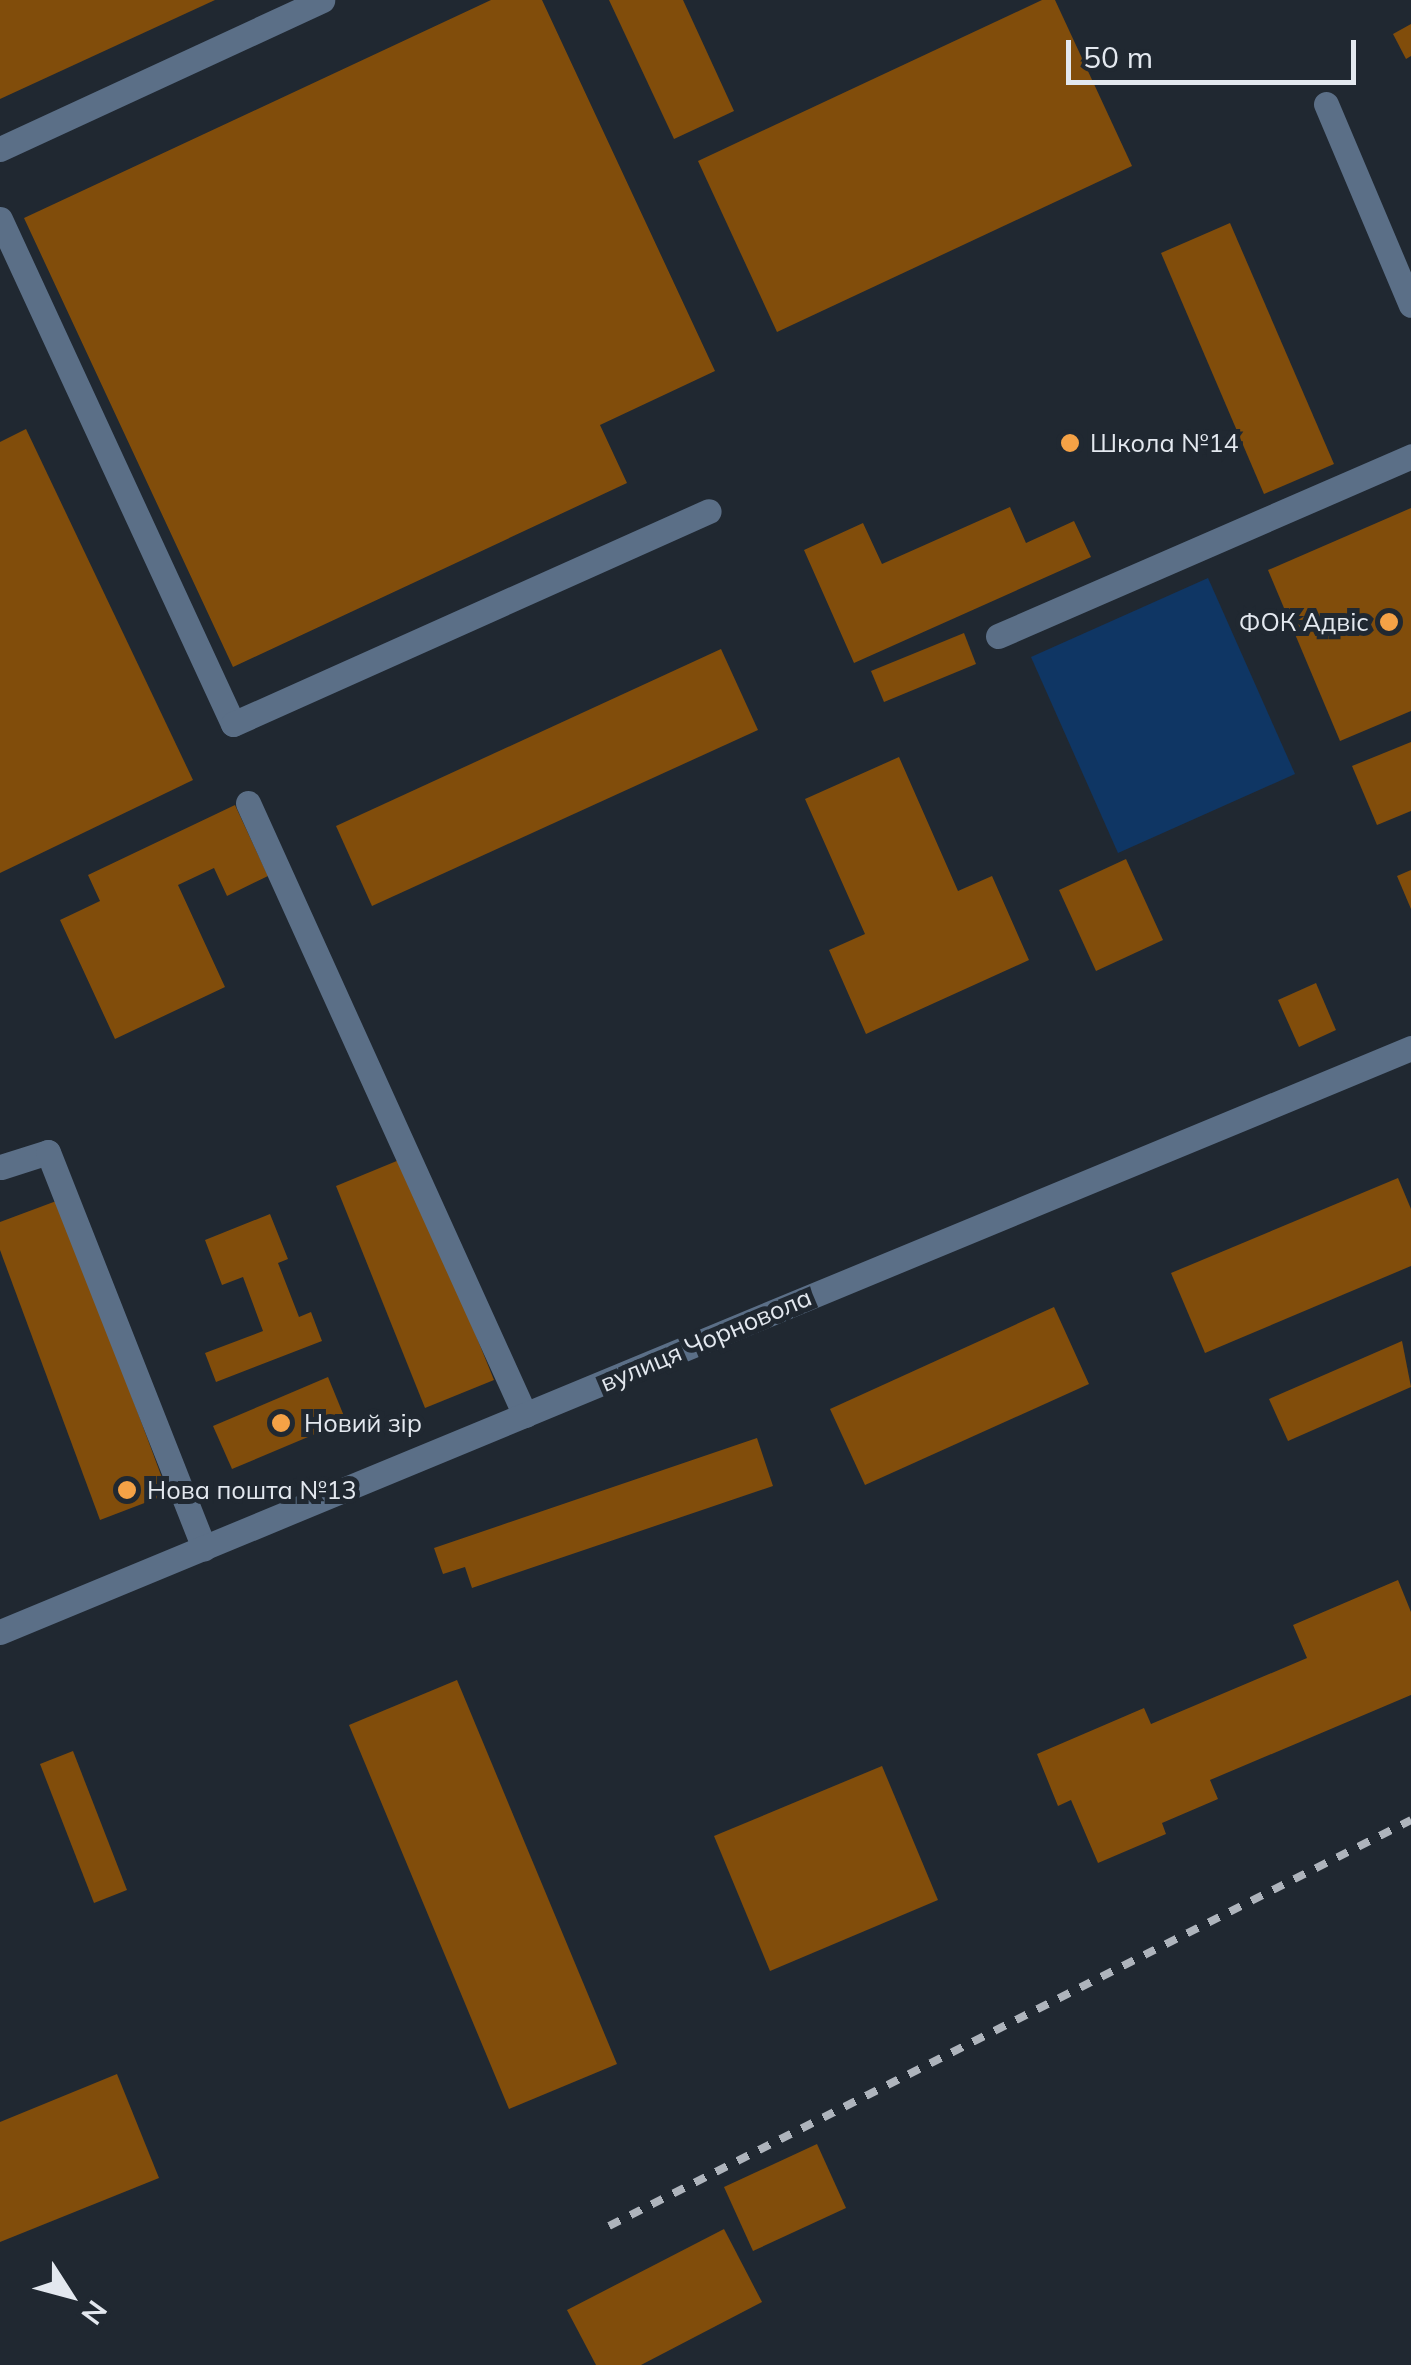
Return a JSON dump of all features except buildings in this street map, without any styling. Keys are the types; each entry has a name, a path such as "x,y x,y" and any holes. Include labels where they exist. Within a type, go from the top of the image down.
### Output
{"street":[{"path":"0,149 322,0"},
{"path":"1326,104 1411,306"},
{"path":"0,219 233,724 709,511"},
{"path":"998,636 1411,456"},
{"path":"248,803 524,1415"},
{"name":"вулиця Чорновола","path":"0,1632 1411,1048"},
{"path":"1,1167 48,1152 204,1548"}],"shaded area":[{"path":"1208,578 1295,774 1118,853 1031,657"}],"railway":[{"path":"609,2226 1411,1820"}],"place":[{"name":"Школа №14","path":"1070,443"},
{"name":"ФОК Адвіс","path":"1389,622"},
{"name":"Новий зір","path":"281,1423"},
{"name":"Нова пошта №13","path":"127,1490"}]}
